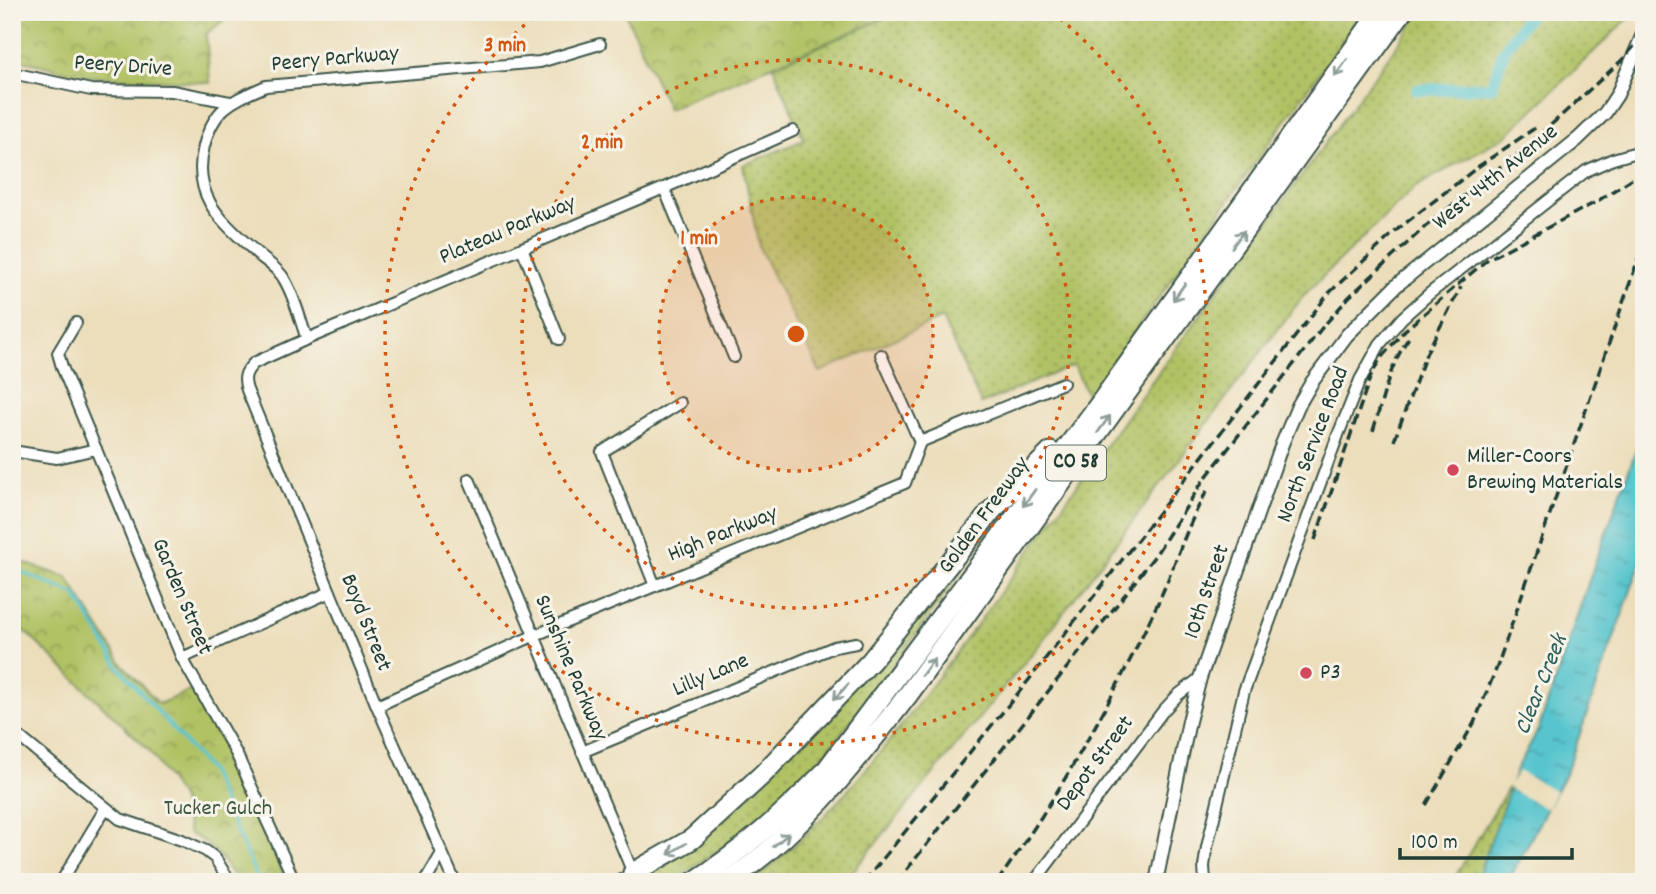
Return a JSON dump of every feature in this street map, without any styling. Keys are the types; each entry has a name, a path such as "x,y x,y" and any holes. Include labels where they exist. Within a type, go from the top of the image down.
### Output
{"highway":[{"name":"Golden Freeway","path":"694,882 731,858 777,821 825,772 1099,405 1380,12"},
{"name":"Golden Freeway","path":"727,882 795,829 835,787 899,706 1402,12"},
{"path":"625,877 692,839 771,766 871,661 992,510 1099,405"}],"street":[{"name":"West 44th Avenue","path":"1347,335 1397,285 1578,139 1605,113 1617,95 1644,32"},
{"name":"Peery Parkway","path":"230,102 266,86 540,62 600,44"},
{"name":"Peery Drive","path":"12,73 91,90 172,91 230,102"},
{"path":"230,102 218,115 208,133 203,151 200,176 207,202 284,278 307,339"},
{"name":"Plateau Parkway","path":"244,376 254,363 307,339 793,131"},
{"name":"North Service Road","path":"1205,882 1207,847 1244,691 1338,435 1360,380 1380,344 1402,318 1429,294 1586,172 1612,159 1644,150"},
{"path":"664,188 734,357"},
{"path":"522,248 559,339"},
{"name":"Garden Street","path":"76,324 58,353 62,367 182,658 236,752 295,882"},
{"name":"10th Street","path":"1156,882 1200,678 1282,444 1298,406 1312,382 1347,335"},
{"path":"881,355 920,442 1063,383"},
{"name":"Boyd Street","path":"244,376 247,390 377,706 455,882"},
{"path":"655,586 602,452 680,403"},
{"name":"High Parkway","path":"377,706 533,636 905,483 920,442"},
{"path":"12,451 57,458 96,449"},
{"name":"Sunshine Parkway","path":"470,479 582,752 625,877"},
{"path":"182,658 330,592"},
{"name":"Lilly Lane","path":"582,752 834,647 856,643"},
{"name":"Depot Street","path":"1034,882 1163,711 1200,678"},
{"path":"12,731 120,819 206,851 215,859 230,882"},
{"path":"61,882 105,809"},
{"path":"425,882 442,853"}],"green space":[{"path":"12,12 234,12 206,34 210,83 86,76 12,58"},
{"path":"625,12 899,12 668,109"},
{"path":"899,12 1363,12 1088,397 1074,365 981,404 942,318 820,372 759,247 743,165 804,140 773,66"},
{"path":"1421,12 1635,12 1507,135 1414,188 1304,295 1036,649 844,882 751,882 825,815 869,766 910,714"},
{"path":"1000,514 882,681 800,782 754,826 673,881 630,882 683,851"},
{"name":"Tucker Gulch","path":"12,559 67,577 122,664 159,704 192,690 230,755 287,882 237,882 211,847 189,834 181,798 149,750 12,619"},
{"path":"1508,788 1510,790 1476,882 1452,882"}],"water":[{"name":"Clear Creek","path":"1644,428 1644,553 1567,770 1508,882 1476,882 1517,769 1539,728"}],"pier":[{"path":"1518,771 1556,791 1547,809 1508,788"}],"waterway":[{"path":"1417,90 1492,87 1504,50 1531,12"},
{"name":"Tucker Gulch","path":"12,568 76,595 118,666 209,770 259,882"}],"railway":[{"path":"897,882 1127,592 1156,554 1203,481 1349,297 1426,226 1529,145 1622,60 1644,35"},
{"path":"864,882 1028,681 1329,293 1398,229 1479,166 1538,126"},
{"path":"1315,540 1370,378 1380,359 1405,330 1488,259 1596,202 1644,171"},
{"path":"1426,805 1474,723 1497,667 1644,242"},
{"path":"1394,441 1426,354 1461,287"},
{"path":"1373,431 1392,369 1411,335"},
{"path":"997,882 1042,816 1102,714 1155,609 1207,491"}],"place":[{"name":"Miller-Coors Brewing Materials","path":"1453,470"},
{"name":"P3","path":"1306,673"}]}
